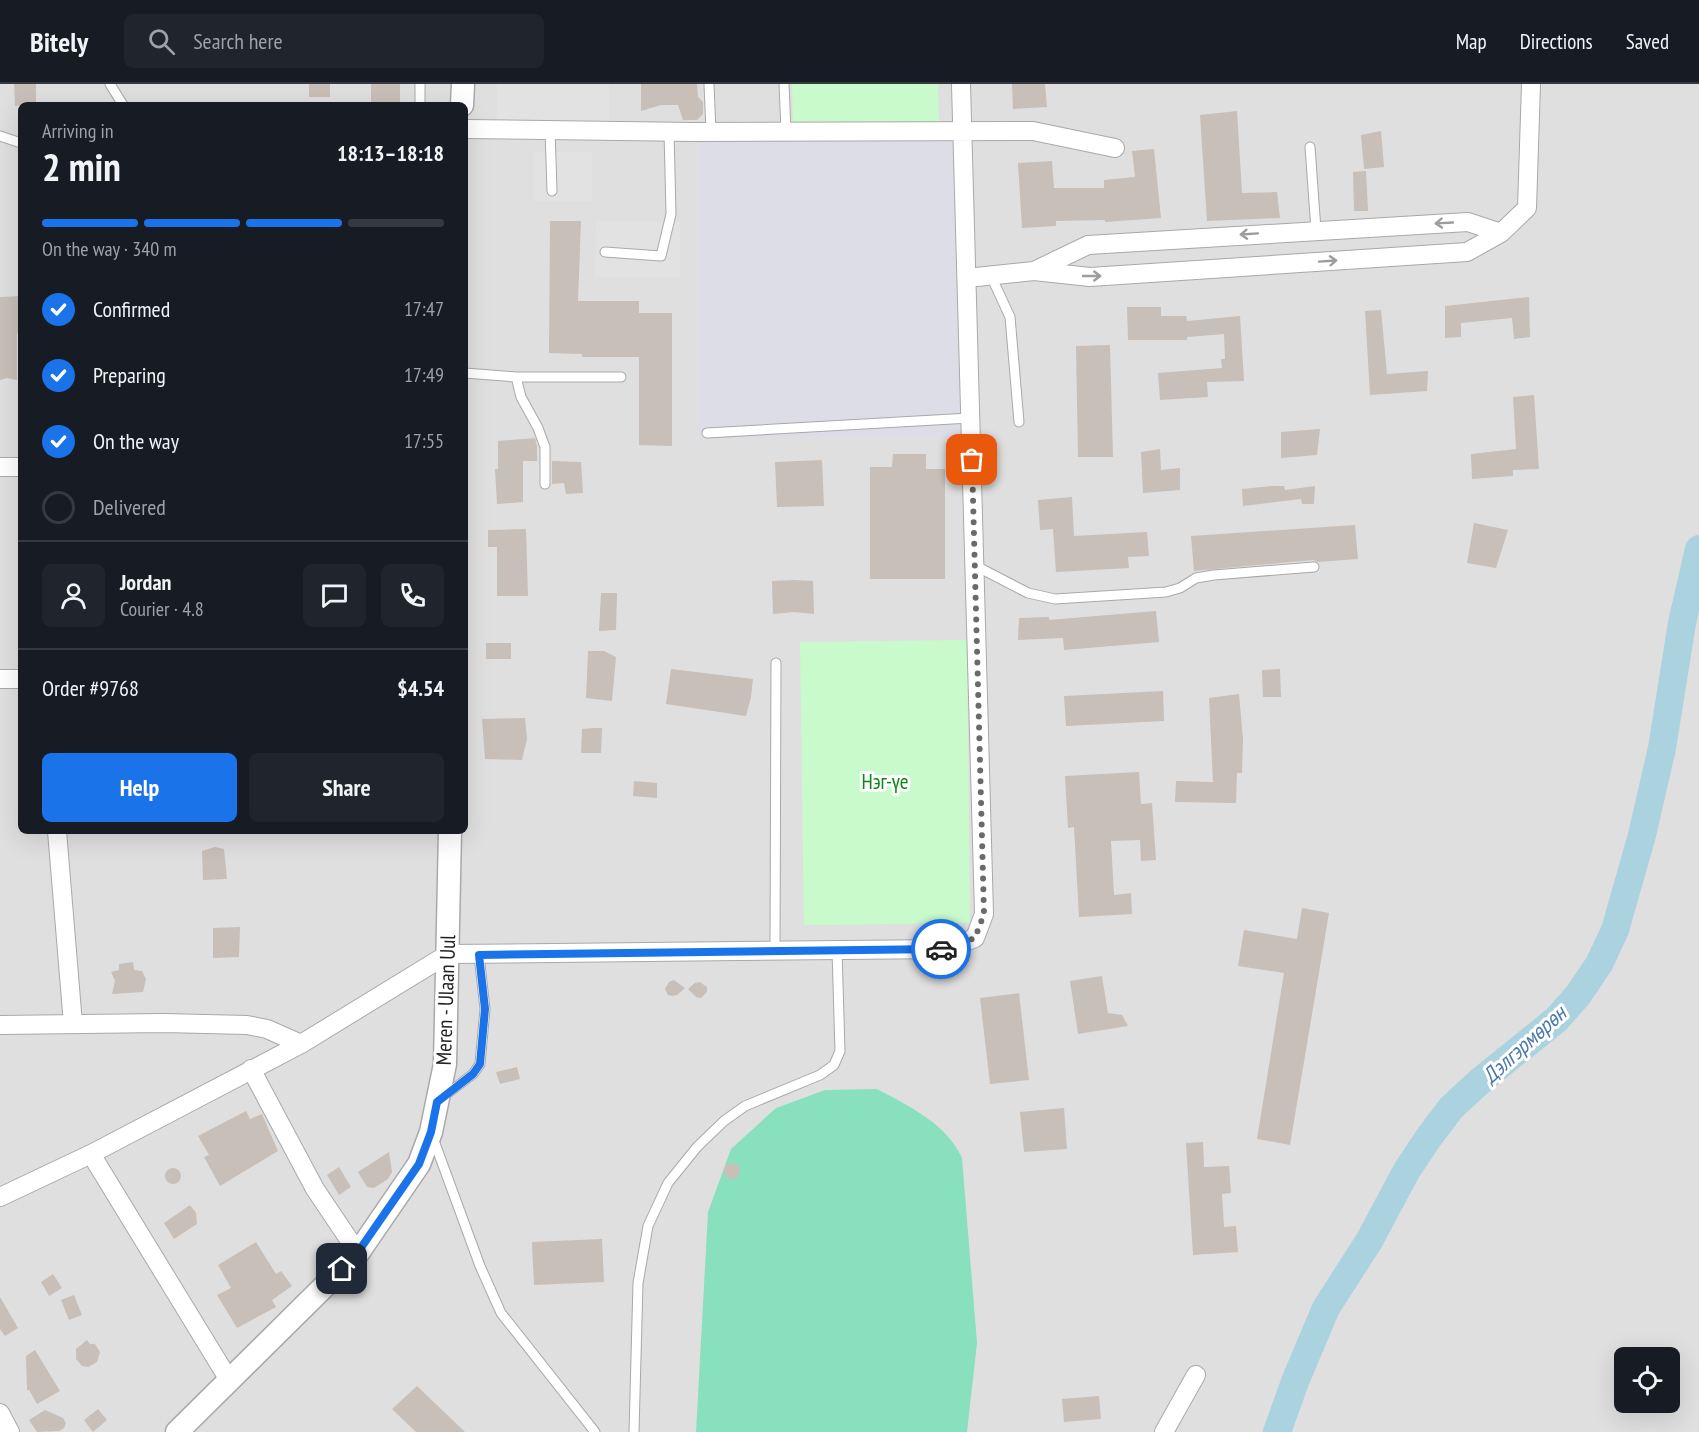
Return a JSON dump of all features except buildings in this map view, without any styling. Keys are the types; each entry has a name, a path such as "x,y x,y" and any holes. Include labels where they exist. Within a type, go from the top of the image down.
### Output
{"street":[{"path":"462,102 463,84"},
{"path":"0,1197 91,1154 301,1044 448,954 947,949 975,938 984,914 961,84"},
{"path":"967,278 1034,271 1090,277 1467,252 1501,233 1527,208 1531,84"},
{"path":"468,129 711,132 1034,131 1115,148"},
{"path":"1034,271 1088,244 1468,222 1501,233"},
{"path":"0,467 18,467"},
{"path":"0,679 18,679"},
{"path":"57,834 73,1024"},
{"name":"Meren - Ulaan Uul","path":"177,1432 358,1252 419,1164 431,1132 445,1064 450,834"},
{"path":"0,1025 186,1023 247,1025 267,1029 301,1044"},
{"path":"251,1070 315,1189 358,1252"},
{"path":"91,1154 229,1380"},
{"path":"1164,1432 1196,1375"},
{"path":"0,1413 10,1432"}],"lane":[{"path":"110,84 121,102"},
{"path":"420,84 420,102"},
{"path":"709,84 711,132"},
{"path":"784,84 786,131"},
{"path":"550,130 552,191"},
{"path":"605,252 661,256 671,214 669,131"},
{"path":"0,136 18,142"},
{"path":"1310,147 1316,230"},
{"path":"991,276 1010,317 1019,422"},
{"path":"468,373 516,377 621,377"},
{"path":"516,377 521,397 538,428 544,447 545,484"},
{"path":"707,433 970,418"},
{"path":"974,564 1028,593 1055,599 1166,592 1180,588 1196,578 1314,567"},
{"path":"775,951 776,663"},
{"path":"634,1432 638,1283 648,1226 668,1184 697,1147 724,1121 745,1106 820,1075 834,1065 840,1051 837,950"},
{"path":"437,1102 473,1074 480,1064 485,1009 479,955"},
{"path":"431,1132 480,1266 501,1313 595,1432"}],"shaded area":[{"path":"0,84 1699,84 1699,1432 0,1432"},
{"path":"497,84 609,84 609,123 497,121"},
{"path":"962,135 964,437 699,438 698,137"},
{"path":"534,152 592,152 592,201 534,201"},
{"path":"596,221 680,222 680,278 595,277"}],"green space":[{"path":"792,84 938,84 939,122 793,124"},
{"name":"Нэг-үе","path":"967,640 970,923 804,925 800,642"},
{"path":"877,1089 926,1117 947,1135 962,1158 977,1343 967,1432 696,1432 708,1212 731,1149 776,1108 825,1090"}],"waterway":[{"name":"Дэлгэрмөрөн","path":"1277,1432 1296,1379 1326,1308 1369,1241 1407,1170 1429,1137 1451,1108 1479,1082 1557,1019 1578,995 1599,964 1615,930 1642,835 1662,748 1682,623 1699,549"}],"way so far":[{"path":"941,949 947,949 975,938 984,914 972,460"}],"route":[{"path":"342,1269 358,1252 419,1164 431,1132 437,1102 473,1074 480,1064 485,1009 479,955 941,949"}]}
